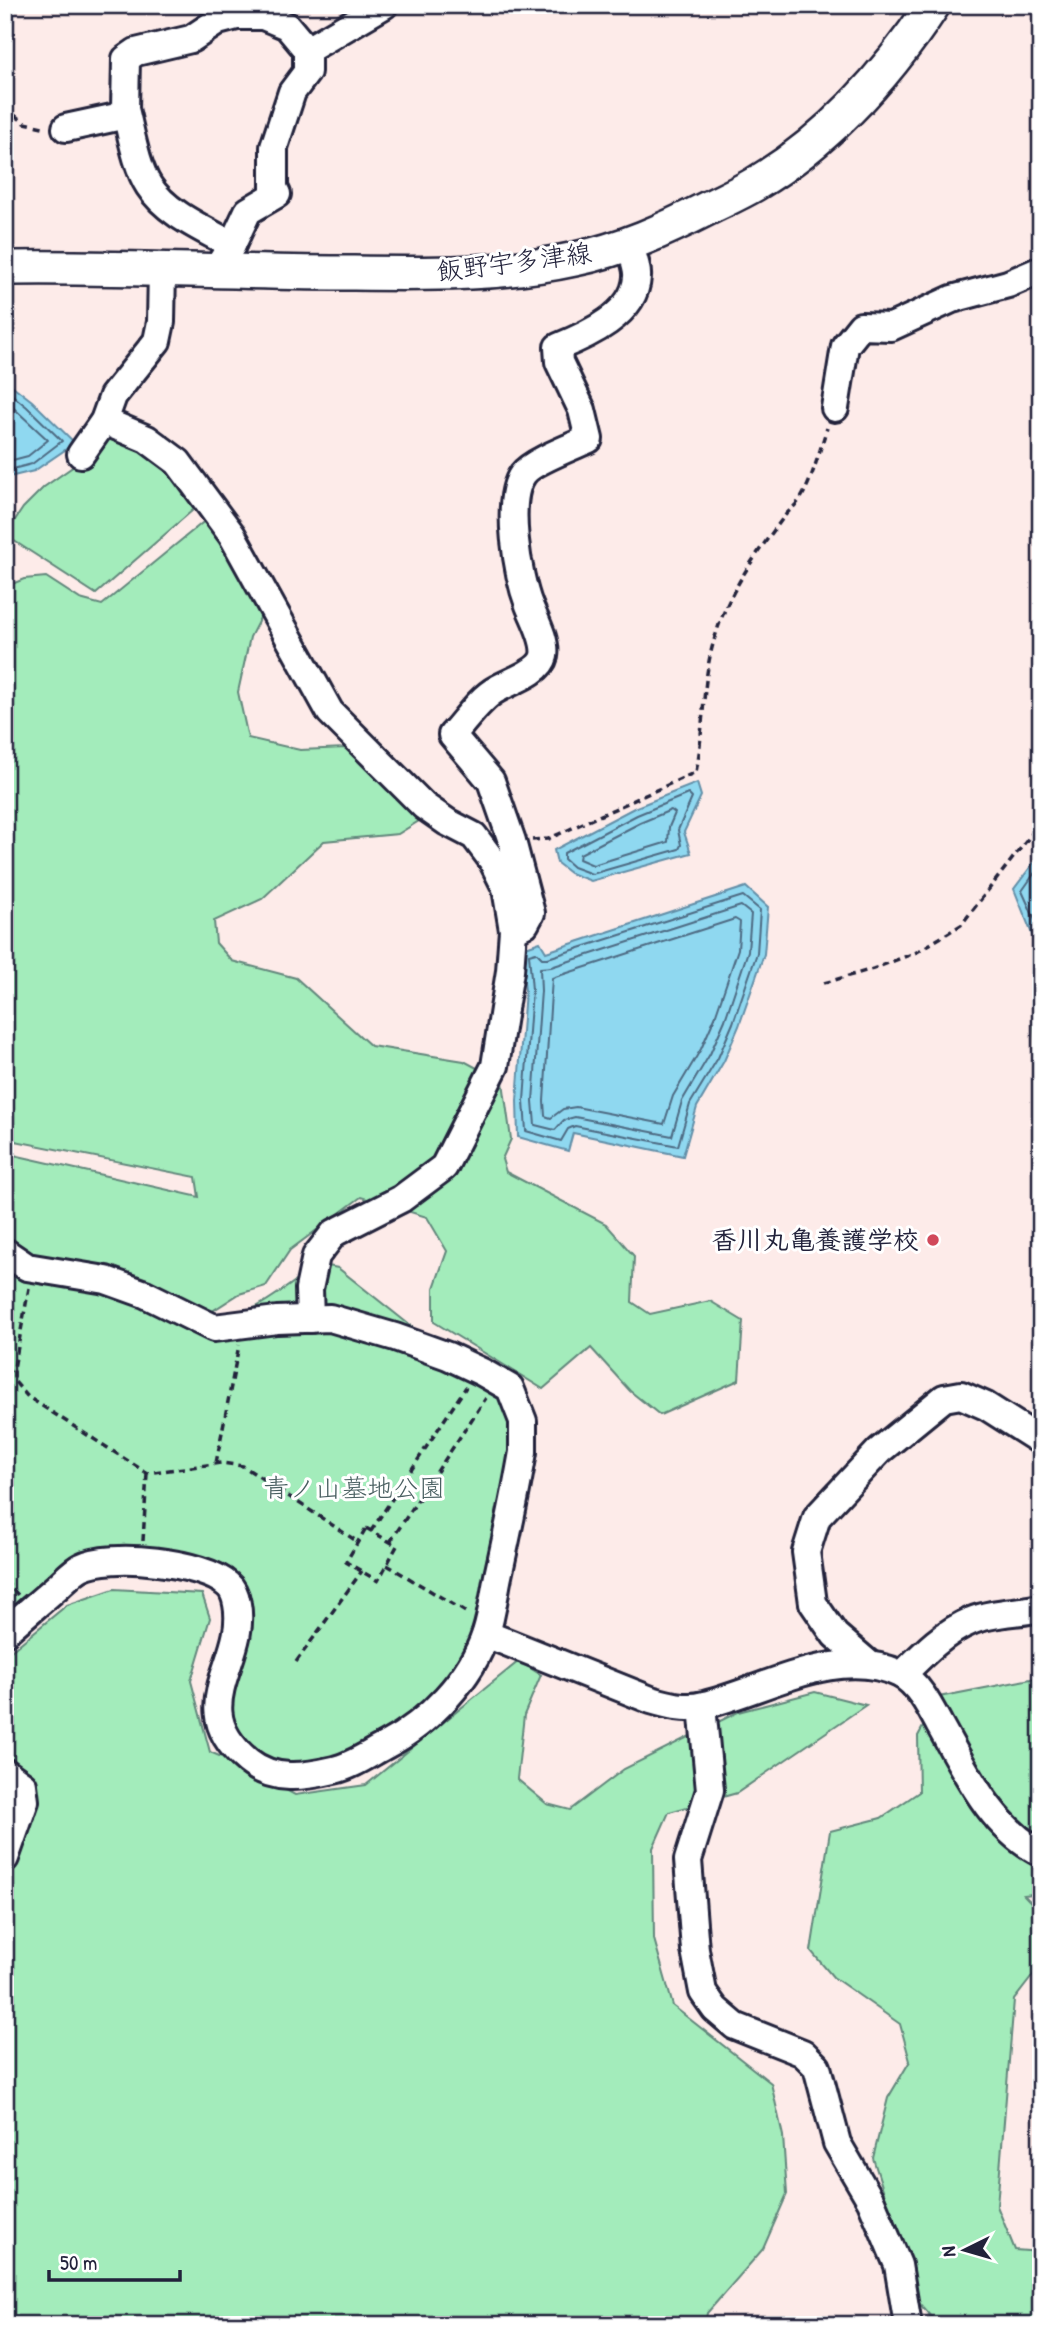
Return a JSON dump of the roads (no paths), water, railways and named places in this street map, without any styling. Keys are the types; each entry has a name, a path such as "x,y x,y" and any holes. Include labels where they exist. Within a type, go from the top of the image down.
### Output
{"main road":[{"name":"飯野宇多津線","path":"5,268 162,268 224,258 233,273 436,274 574,260 629,244 672,227 756,183 804,149 856,103 887,68 933,5"}],"street":[{"path":"307,50 384,5"},
{"path":"214,13 263,16 287,26 307,50 307,72 292,92 274,147 274,188 277,194 248,211 224,258 149,186 135,149 125,109 126,59 135,51 191,39 214,13"},
{"path":"66,128 117,117 125,109"},
{"path":"513,930 524,924 531,914 512,841 491,781 452,735 492,691 537,667 544,656 544,645 524,592 513,520 514,496 523,472 589,439 582,410 559,362 558,347 579,339 611,319 629,300 637,277 629,244"},
{"path":"81,454 104,421 113,396 157,341 161,323 162,268"},
{"path":"835,408 845,346 861,326 891,327 952,299 1008,284 1041,270"},
{"path":"104,421 147,439 178,461 232,535 330,712 424,806 474,836 492,860 506,888 513,930 510,971 495,1066 444,1167 401,1199 334,1233 316,1256 309,1289 310,1319"},
{"path":"5,1252 27,1267 106,1280 145,1294 214,1328 330,1318 395,1337 487,1375 510,1388 523,1421 523,1452 487,1630 461,1680 442,1703 402,1736 344,1768 300,1778 271,1773 249,1761 230,1741 221,1722 218,1704 220,1687 239,1629 237,1603 230,1586 216,1576 176,1563 103,1559 80,1567 5,1632"},
{"path":"870,1665 835,1635 813,1603 806,1552 817,1517 879,1451 944,1398 961,1395 986,1406 1041,1441"},
{"path":"902,1675 925,1652 970,1621 1041,1608"},
{"path":"487,1630 651,1700 676,1707 702,1706 762,1684 845,1664 870,1665 902,1675 924,1698 972,1783 1000,1821 1041,1853"},
{"path":"702,1706 710,1790 688,1860 695,1950 704,1992 715,2009 734,2026 803,2053 817,2067 837,2143 870,2201 898,2265 908,2325"},
{"path":"5,1772 23,1785 25,1801 5,1858"}],"water":[{"path":"5,380 32,401 75,443 34,471 5,478"},
{"path":"697,783 701,796 684,832 691,853 591,881 570,873 557,863 554,850 634,808"},
{"path":"1041,853 1041,940 1034,939 1014,889"},
{"path":"746,887 768,907 764,954 724,1061 697,1107 683,1156 573,1133 568,1151 518,1137 517,1101 525,990 520,949 540,942 546,952"}],"place":[{"name":"香川丸亀養護学校","path":"933,1240"}],"park label":[{"name":"青ノ山墓地公園","path":"354,1488"}]}
